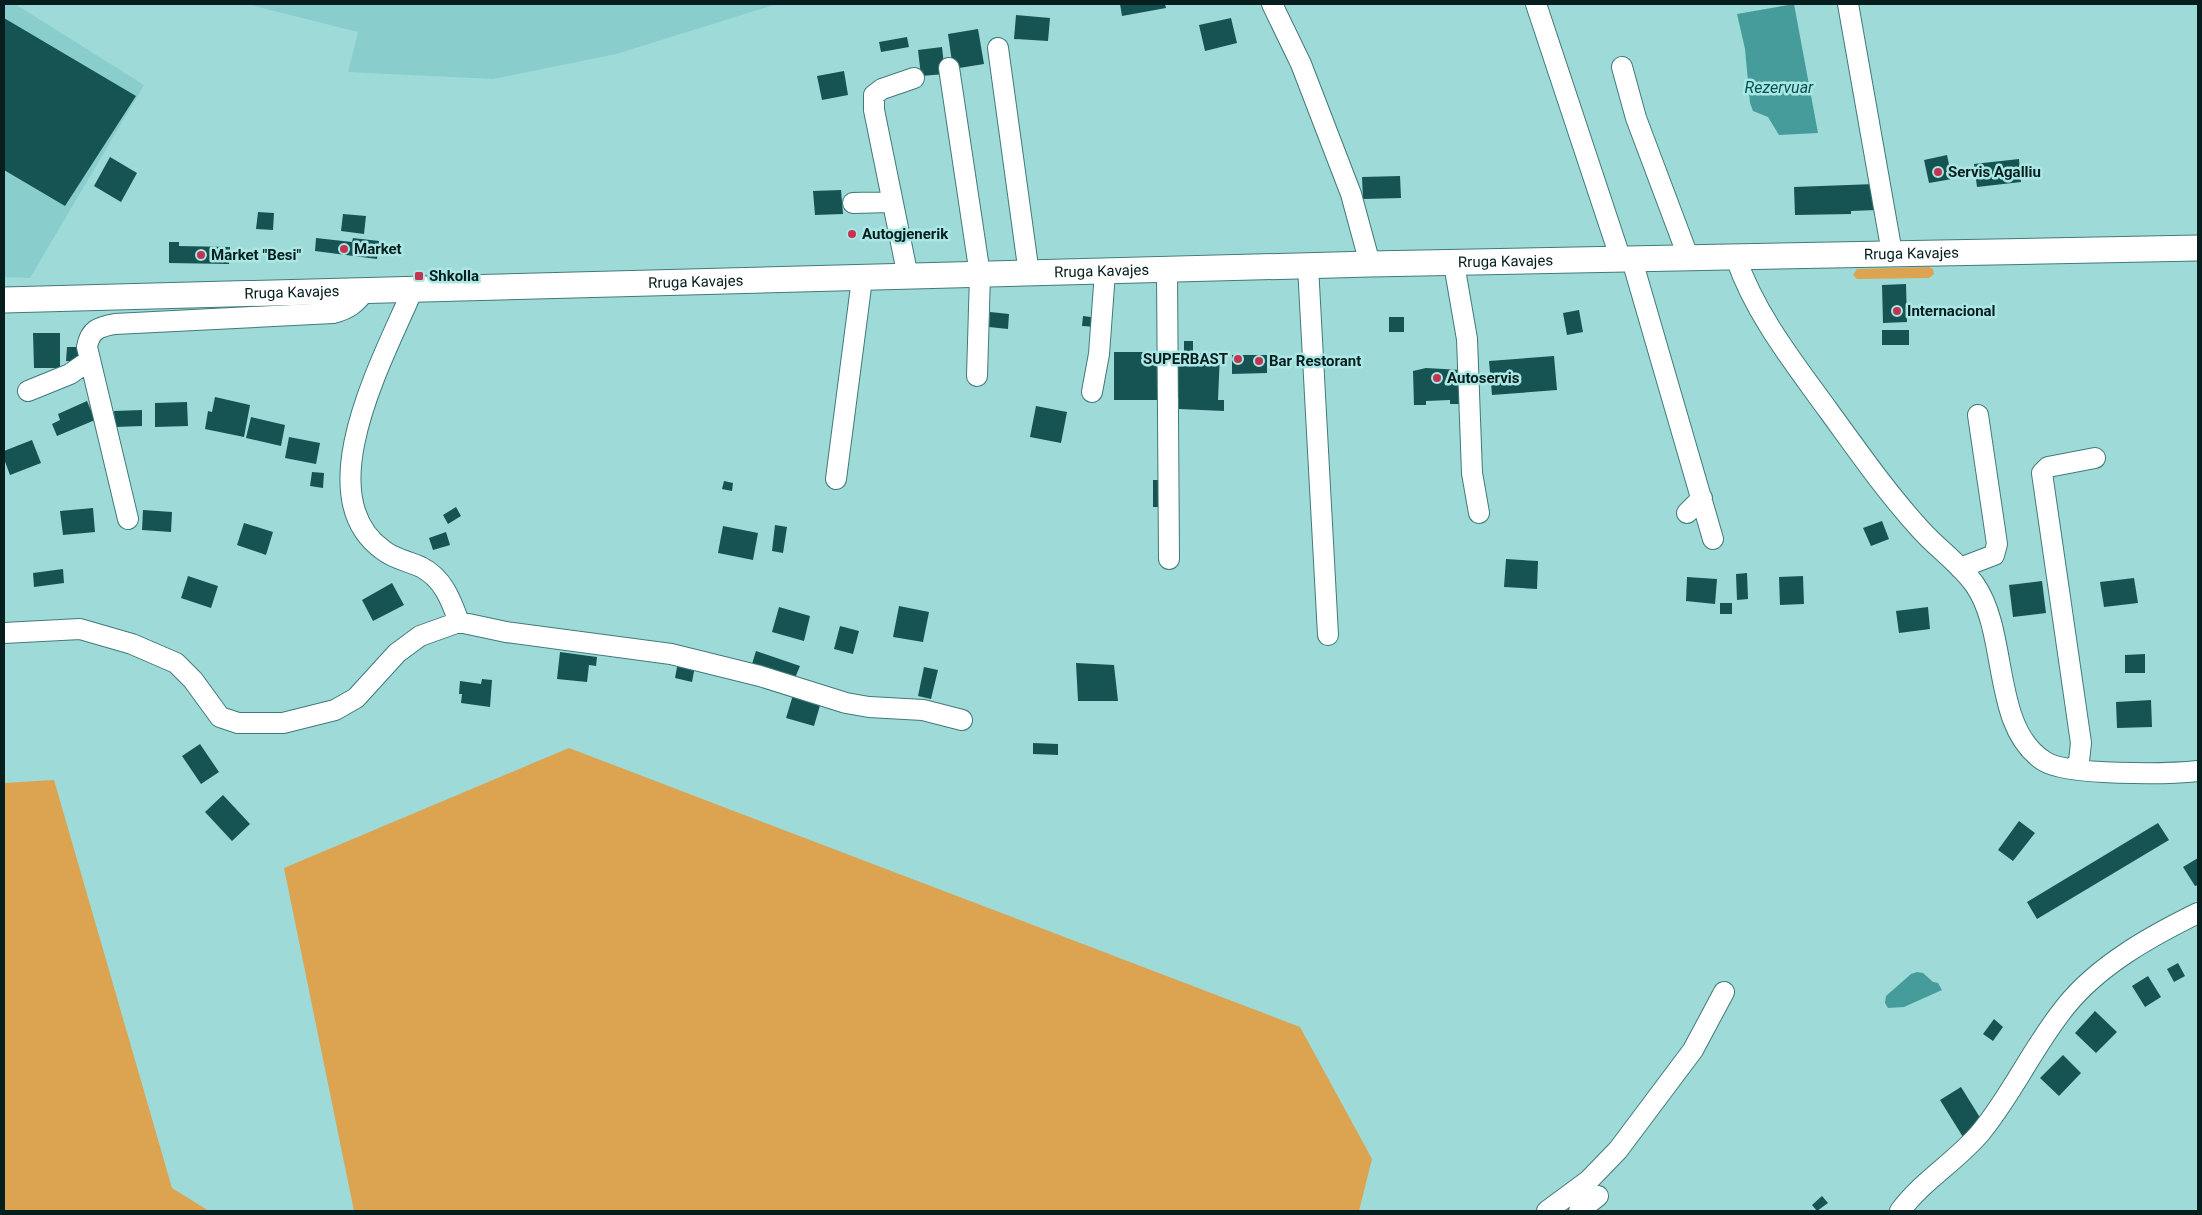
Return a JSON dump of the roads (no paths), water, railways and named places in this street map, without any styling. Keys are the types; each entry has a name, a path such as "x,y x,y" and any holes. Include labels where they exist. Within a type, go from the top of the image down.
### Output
{"main road":[{"name":"Rruga Kavajes","path":"4,300 908,278 1370,264 1454,264 1892,253 2198,248"}],"street":[{"path":"1272,4 1301,64 1351,194 1370,264"},
{"path":"1536,4 1627,260 1702,498 1713,539"},
{"path":"1848,4 1892,253"},
{"path":"998,48 1029,274"},
{"path":"1622,67 1636,118 1689,259"},
{"path":"949,68 980,275 977,376"},
{"path":"908,278 891,202 874,110 874,95 882,89 914,78"},
{"path":"853,203 891,202"},
{"path":"1736,258 1743,280 1795,365 1868,465 1922,530 1975,584 1989,610 2007,695 2015,722 2026,746 2045,762 2073,769 2119,773 2198,771"},
{"path":"1454,264 1467,339 1472,473 1479,513"},
{"path":"1308,266 1328,635"},
{"path":"1167,270 1169,559"},
{"path":"1092,392 1100,354 1105,272"},
{"path":"836,479 862,279"},
{"path":"412,289 362,412 350,472 350,492 355,514 366,533 382,550 421,567 438,580 447,592 459,622"},
{"path":"128,519 86,347 88,337 93,331 102,326 333,313 346,310 366,290"},
{"path":"28,391 70,374 90,360"},
{"path":"1960,568 1994,554 1997,544 1978,415"},
{"path":"2073,769 2079,760 2081,743 2042,473 2048,467 2095,458"},
{"path":"1687,513 1702,498"},
{"path":"4,632 80,629 132,644 176,663 193,680 220,717 238,723 283,723 335,710 356,698 397,653 420,636 459,622 506,632 671,654 760,676 846,703 869,708 923,710 962,720"},
{"path":"1900,1211 1914,1192 1980,1133 2066,1005 2094,979 2129,952 2198,913"},
{"path":"1547,1211 1589,1180 1618,1150 1693,1050 1724,992"},
{"path":"1579,1211 1598,1196"}],"water":[{"name":"Rezervuar","path":"1794,4 1818,133 1779,135 1768,117 1753,111 1750,103 1745,49 1737,14"},
{"path":"1923,973 1933,982 1938,983 1942,990 1904,1007 1888,1008 1885,1003 1886,996 1911,974"}],"place":[{"name":"Servis Agalliu","path":"1938,172"},
{"name":"Autogjenerik","path":"852,234"},
{"name":"Market","path":"344,249"},
{"name":"Market \"Besi\"","path":"201,255"},
{"name":"Shkolla","path":"419,276"},
{"name":"Internacional","path":"1897,311"},
{"name":"SUPERBAST","path":"1238,359"},
{"name":"Bar Restorant","path":"1259,361"},
{"name":"Autoservis","path":"1437,378"}]}
